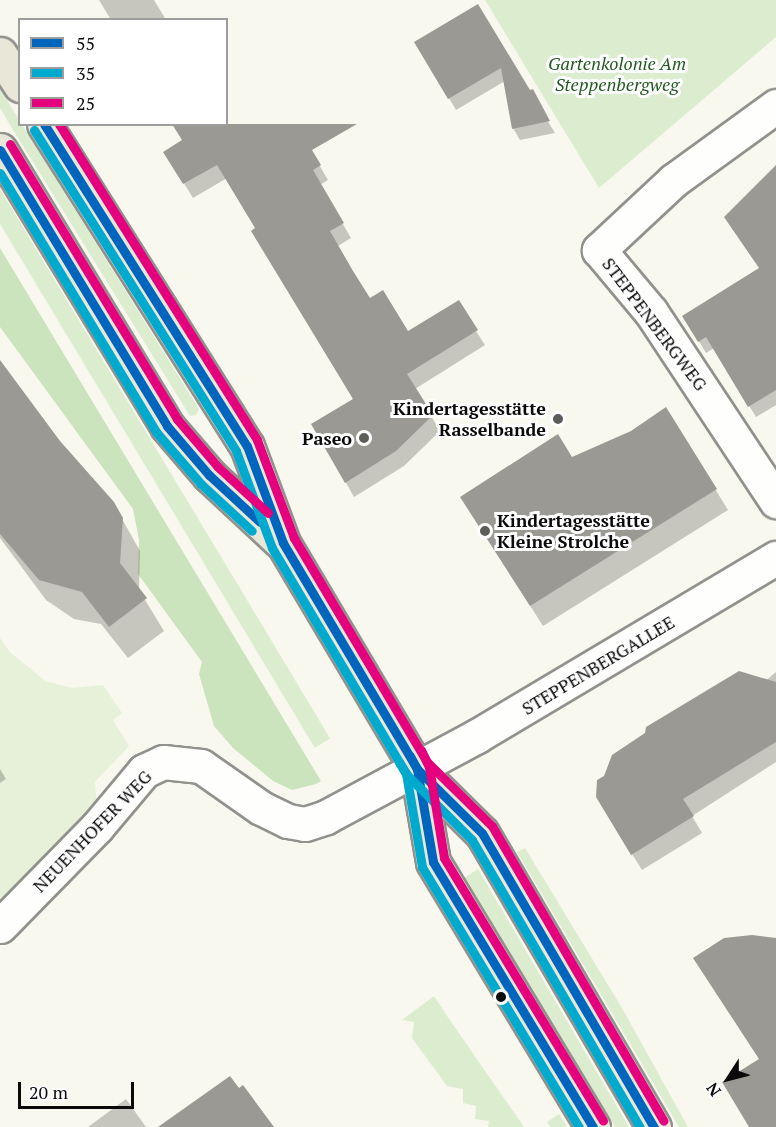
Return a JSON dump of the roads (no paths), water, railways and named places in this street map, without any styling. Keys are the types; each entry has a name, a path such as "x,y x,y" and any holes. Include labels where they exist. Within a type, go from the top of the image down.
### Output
{"main road":[{"path":"0,54 18,82"},
{"path":"45,126 247,446 283,543 417,769 482,833 654,1127"},
{"path":"0,150 167,426 209,475 283,543"},
{"path":"417,769 433,862 593,1127"}],"street":[{"name":"STEPPENBERGWEG","path":"776,106 674,180 599,250 651,312 776,501"},
{"name":"STEPPENBERGALLEE","path":"417,769 604,663 776,558"},
{"name":"NEUENHOFER WEG","path":"0,926 97,827 144,771 162,762 201,766 261,808 288,821 305,824 351,805 417,769"}],"place":[{"name":"Kindertagesstätte Rasselbande","path":"558,419"},
{"name":"Paseo","path":"364,438"},
{"name":"Kindertagesstätte Kleine Strolche","path":"485,531"}],"park label":[{"name":"Gartenkolonie Am Steppenbergweg","path":"617,74"}]}
